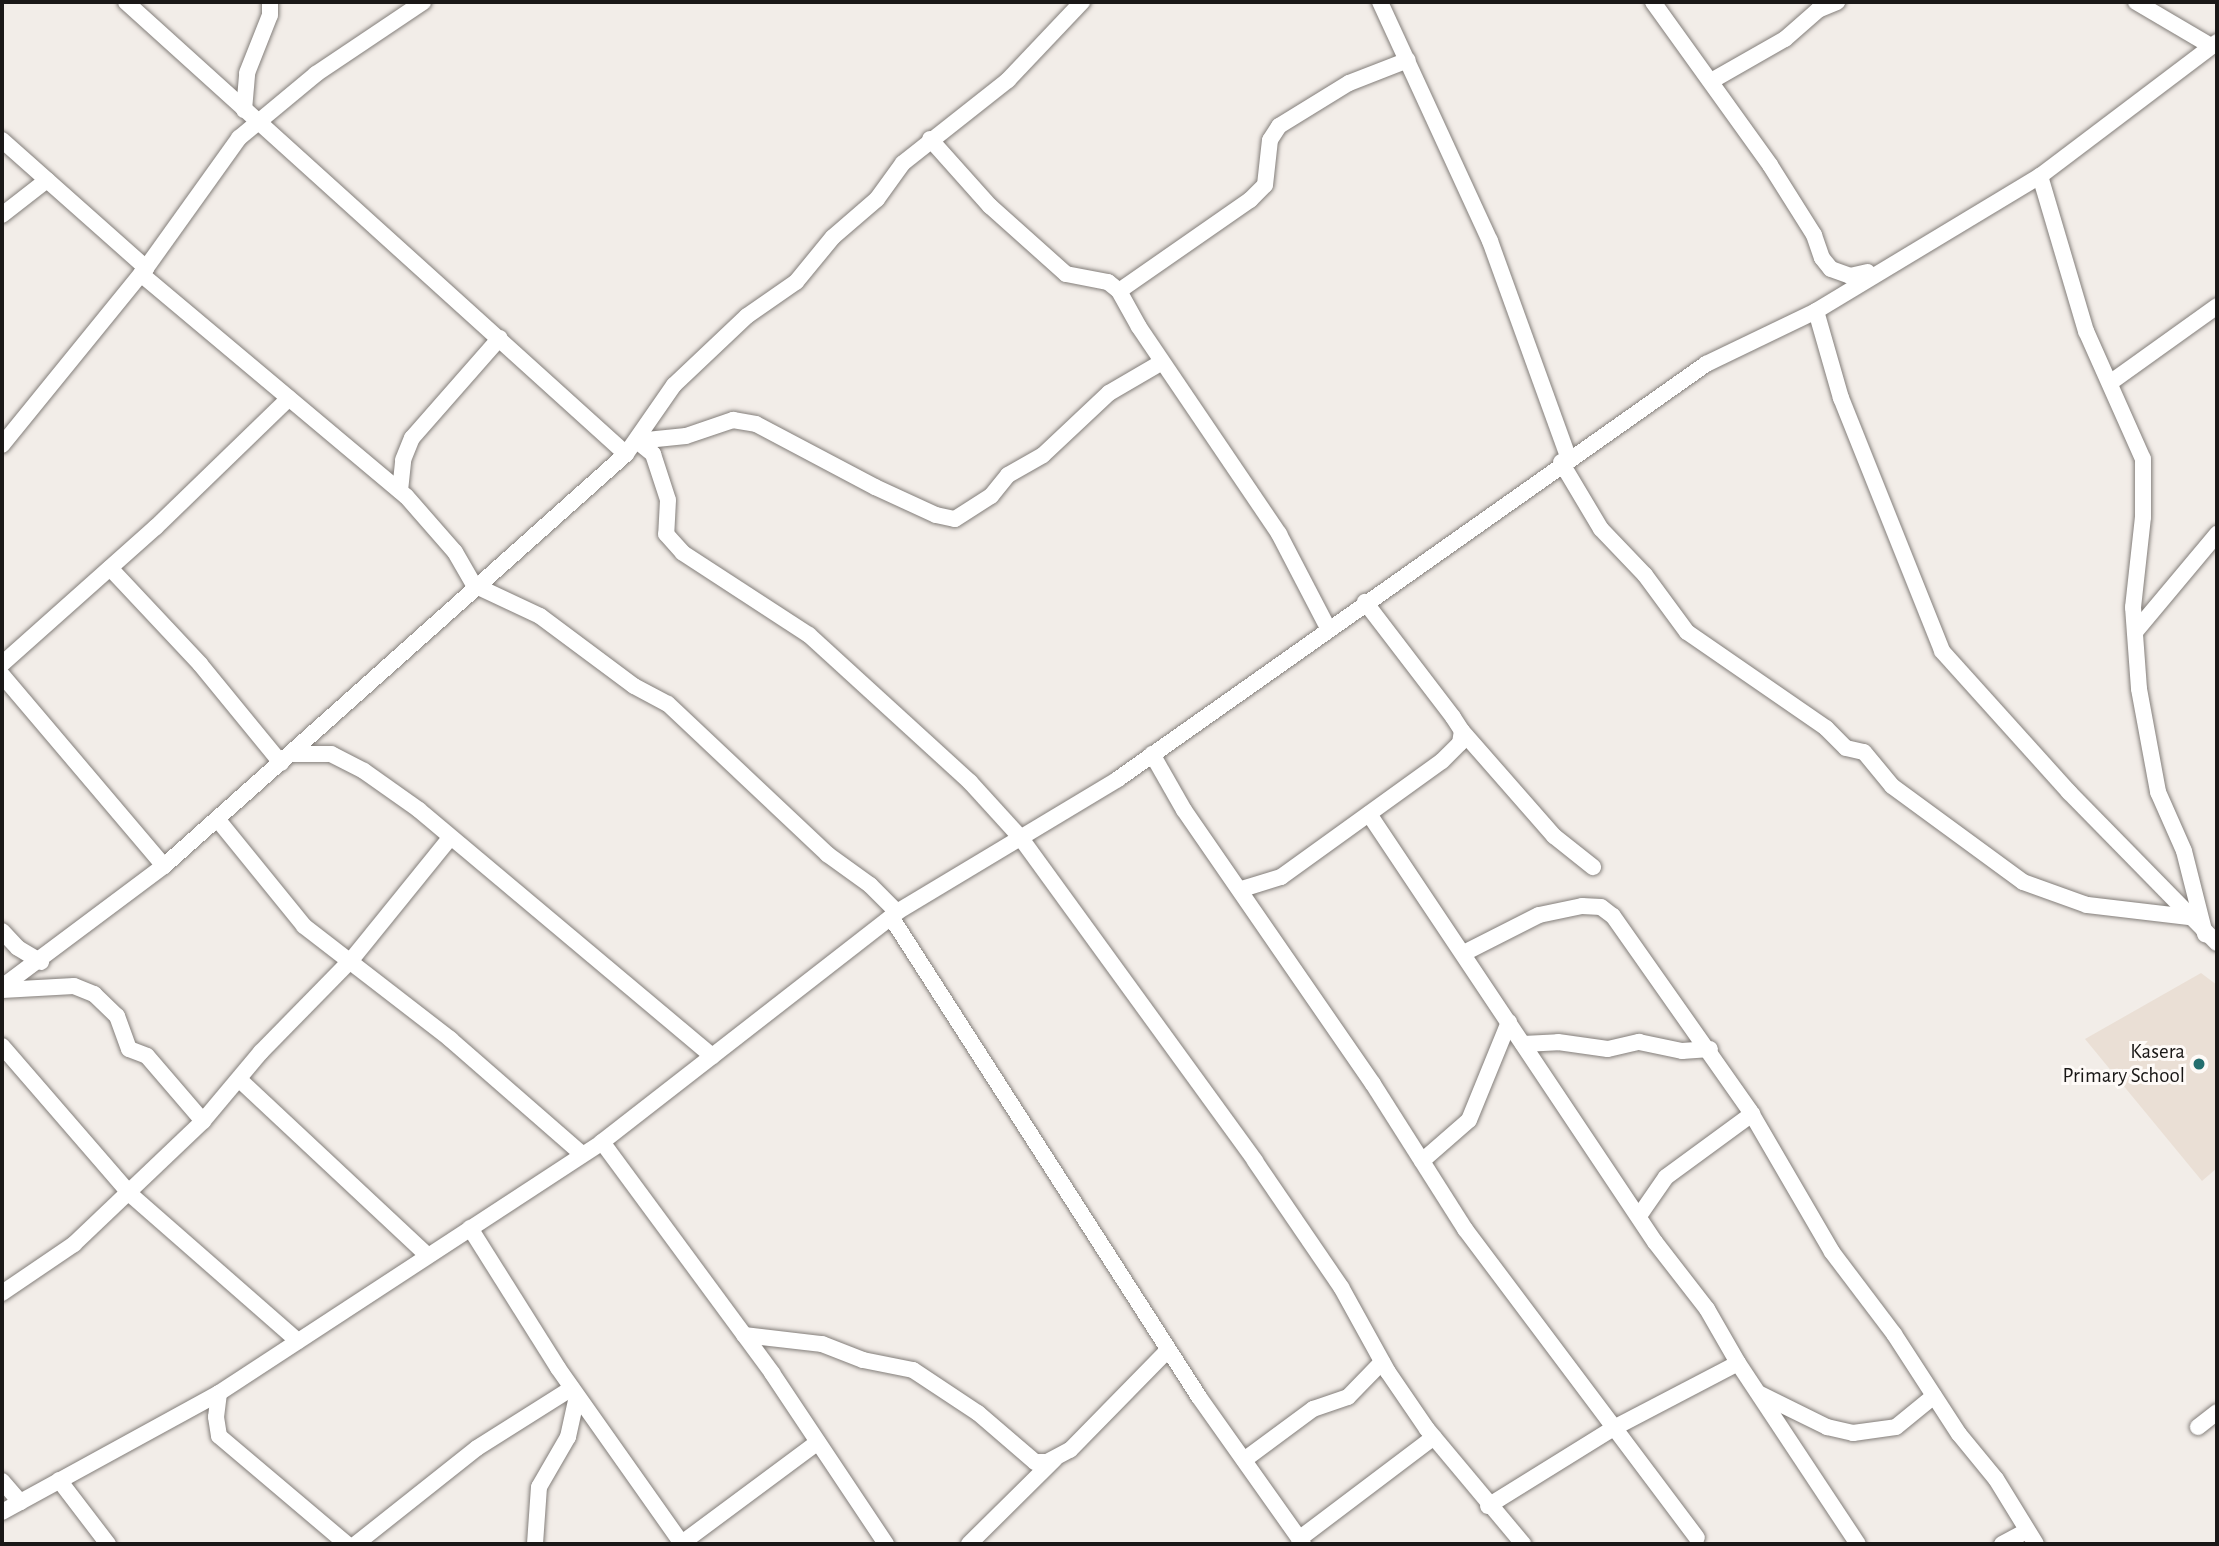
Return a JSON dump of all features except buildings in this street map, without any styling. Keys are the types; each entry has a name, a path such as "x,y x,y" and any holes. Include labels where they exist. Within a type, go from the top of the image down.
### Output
{"street":[{"path":"126,2 500,338 631,448"},
{"path":"244,110 247,73 270,15 270,2"},
{"path":"4,437 144,271 239,138 361,41 423,2"},
{"path":"2,988 164,866 218,820 474,585 631,448 674,385 747,316 796,282 833,236 877,199 903,163 1008,80 1082,2"},
{"path":"1380,2 1490,241 1564,460 1601,529 1645,575 1687,632 1817,722 1846,748 1864,752 1892,786 2023,882 2087,905 2189,917"},
{"path":"1653,2 1713,80 1788,193 1831,270 1850,276 1879,270"},
{"path":"1713,80 1785,39 1818,10 1837,2"},
{"path":"2,1512 219,1392 602,1142 894,914 1152,754 1564,460 1706,364 1816,311 1879,270 2040,176 2214,44 2136,2"},
{"path":"1119,291 1250,200 1265,185 1270,140 1279,126 1349,83 1408,60"},
{"path":"930,139 990,206 1066,274 1108,282 1119,291 1163,362 1279,534 1328,628"},
{"path":"2,140 144,271 400,491 455,552 474,585 540,615 634,686 667,704 827,854 870,885 894,914 1168,1350 1301,1542 1434,1437"},
{"path":"2040,176 2070,286 2138,442 2145,475 2134,579 2141,702 2158,792 2184,851 2211,938"},
{"path":"2,215 47,180"},
{"path":"2111,382 2217,306"},
{"path":"1816,311 1841,398 1942,651 1976,694 2211,938"},
{"path":"400,491 403,460 412,438 500,338"},
{"path":"631,448 686,436 733,420 756,424 875,487 936,515 956,519 991,496 1008,475 1042,455 1109,393 1163,362"},
{"path":"2,664 110,568 289,398"},
{"path":"631,448 646,444 658,465 669,509 666,534 676,546 809,635 961,774 1020,837 1242,1142 1341,1287 1382,1362 1434,1437 1488,1506 1523,1544"},
{"path":"2135,632 2217,534"},
{"path":"110,568 286,758"},
{"path":"1365,602 1462,731 1554,836 1593,867"},
{"path":"2,675 164,866"},
{"path":"1242,889 1281,877 1442,761 1460,743 1462,731"},
{"path":"286,758 331,754 364,771 573,935 712,1056"},
{"path":"1152,754 1184,810 1242,889 1286,963 1422,1161 1465,1229 1612,1429 1697,1538"},
{"path":"1368,814 1639,1216 1707,1309 1738,1363 1858,1544"},
{"path":"218,820 304,926 352,958 582,1154"},
{"path":"2,1293 74,1244 130,1194 203,1121 241,1081 261,1052 352,958 450,838"},
{"path":"1464,953 1539,915 1601,906 1624,930 1710,1049 1752,1114 1832,1252 1996,1479 2031,1538 2002,1544"},
{"path":"2,931 18,948 41,961"},
{"path":"2,988 74,986 94,994 117,1016 129,1049 147,1056 203,1121"},
{"path":"1422,1161 1469,1120 1509,1022"},
{"path":"1523,1044 1558,1042 1608,1049 1639,1042 1682,1051 1710,1049"},
{"path":"2,1046 130,1194 298,1341"},
{"path":"241,1081 427,1255"},
{"path":"1639,1216 1666,1177 1752,1114"},
{"path":"602,1142 744,1335 886,1544"},
{"path":"470,1228 574,1392 682,1544 818,1442"},
{"path":"744,1335 822,1344 863,1360 913,1370 978,1413 1035,1462 1055,1459"},
{"path":"969,1544 1055,1459 1096,1425 1168,1350"},
{"path":"1244,1460 1313,1409 1348,1397 1382,1362"},
{"path":"1488,1506 1612,1429 1738,1363"},
{"path":"219,1392 216,1417 219,1436 347,1544"},
{"path":"356,1544 477,1448 574,1392"},
{"path":"535,1544 539,1487 568,1437 574,1392"},
{"path":"1760,1394 1827,1427 1853,1433 1896,1427 1934,1396"},
{"path":"2198,1427 2217,1412"},
{"path":"59,1480 108,1544"},
{"path":"2,1481 20,1502"}],"shaded area":[{"name":"Kasera Primary School","path":"2201,973 2217,985 2217,1168 2202,1181 2085,1039"}],"place":[{"name":"Kasera Primary School","path":"2199,1064"}]}
